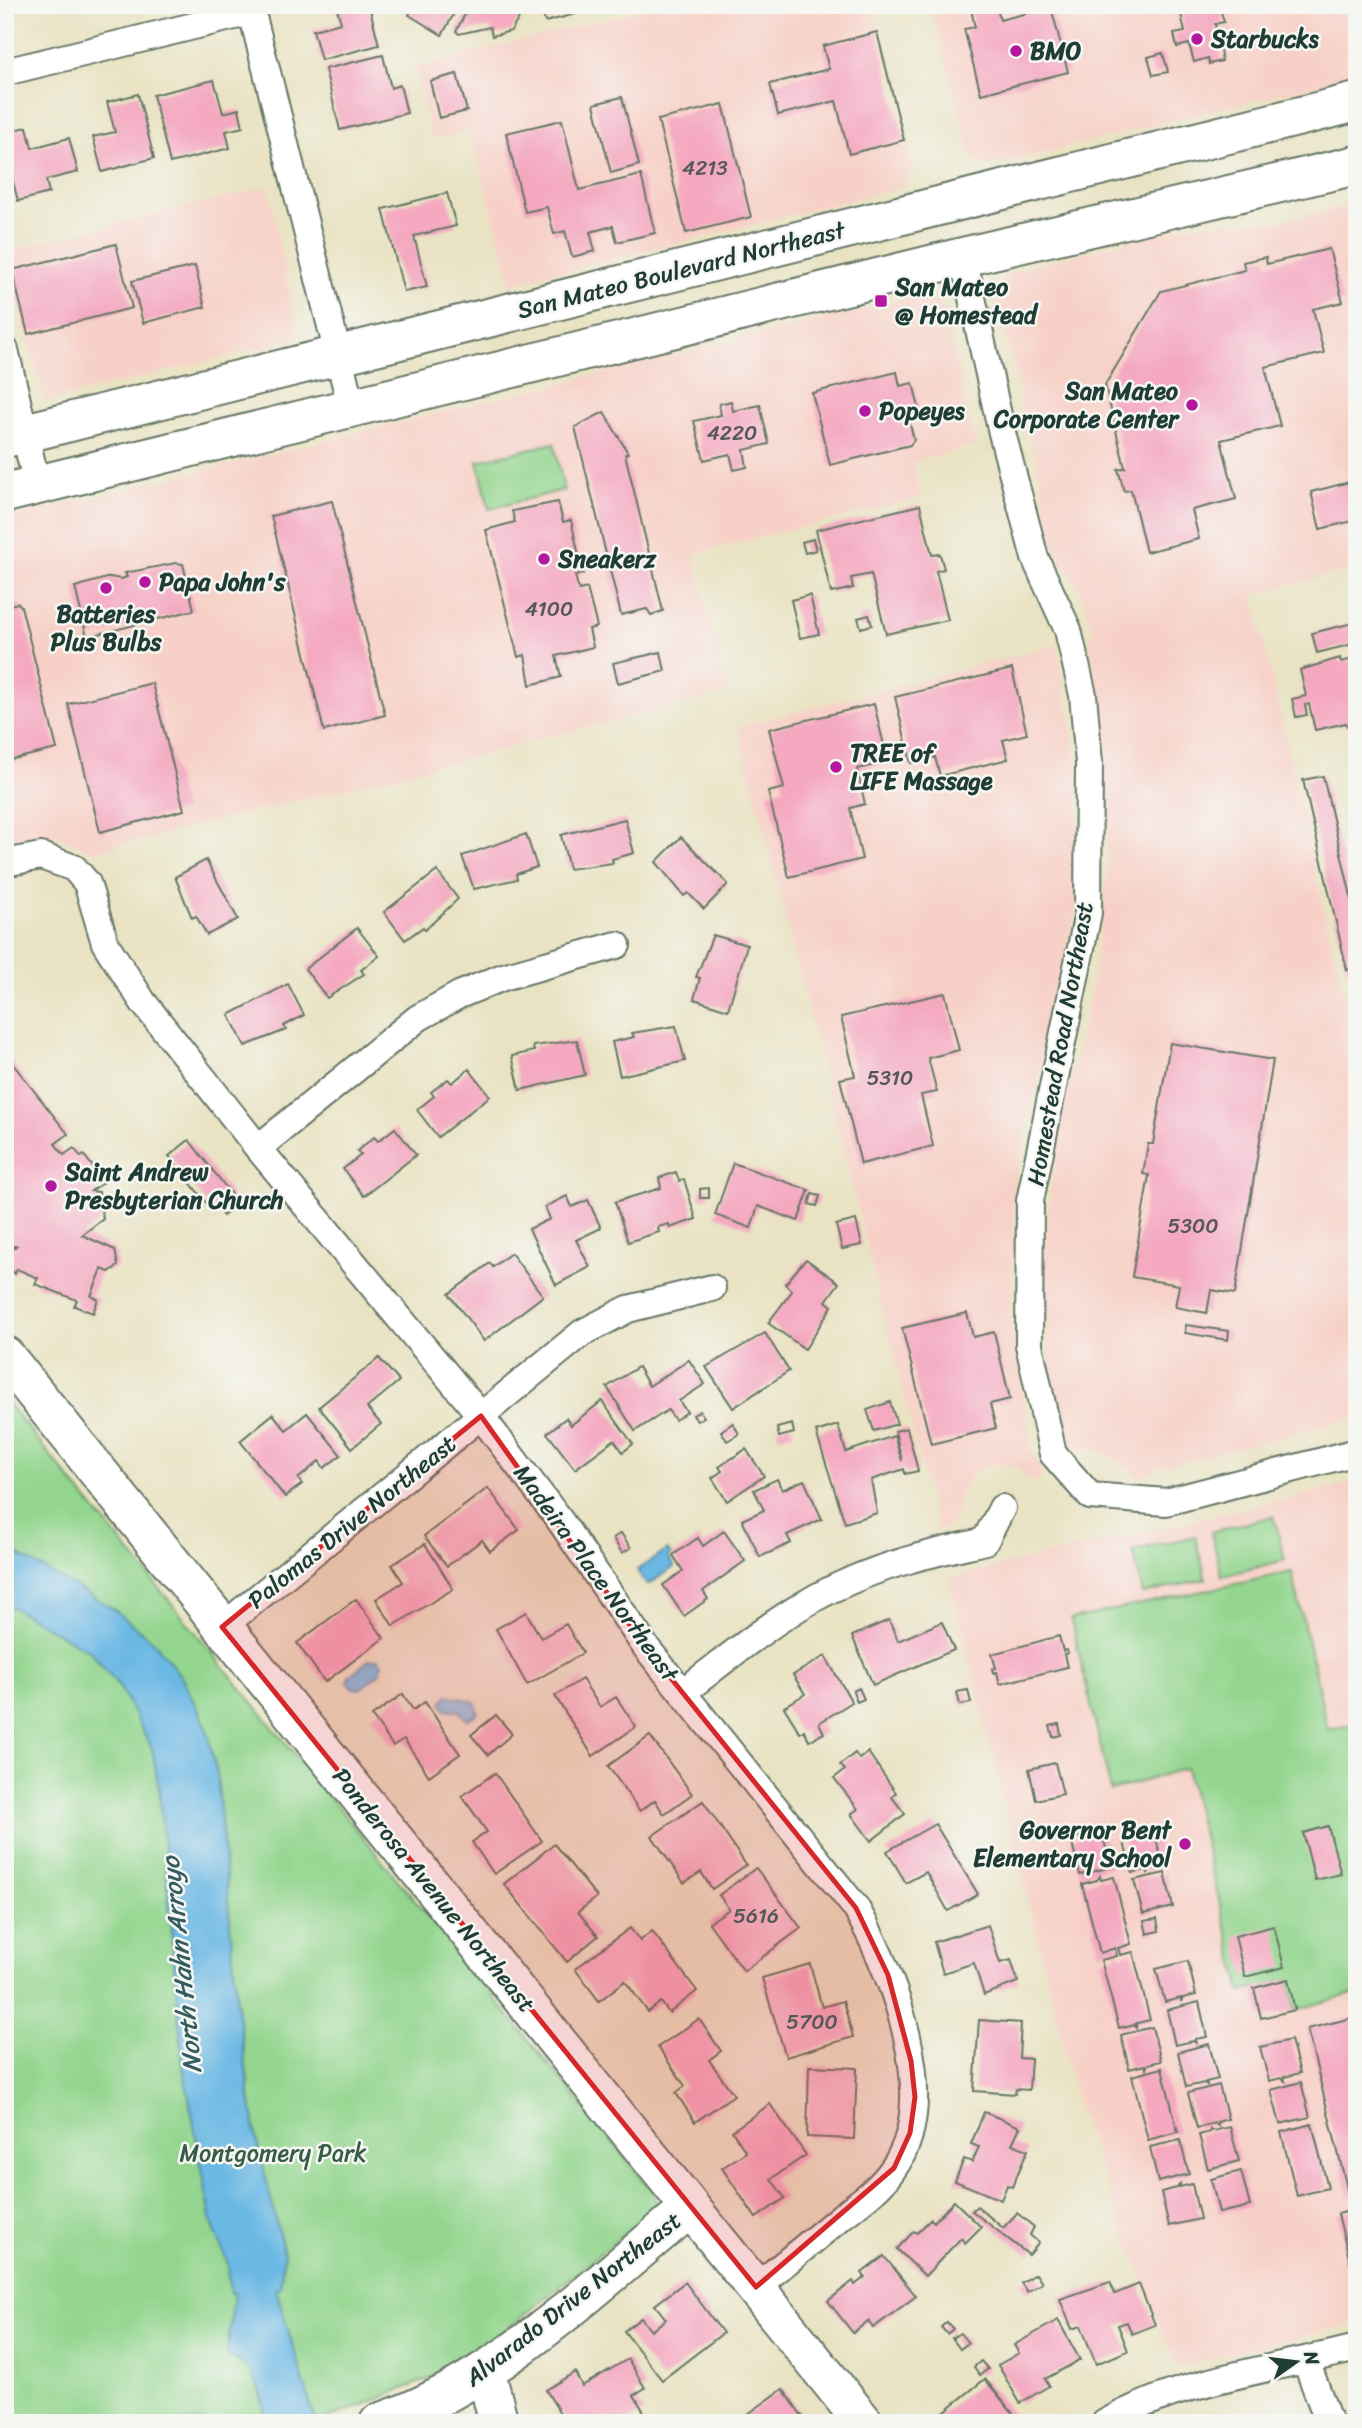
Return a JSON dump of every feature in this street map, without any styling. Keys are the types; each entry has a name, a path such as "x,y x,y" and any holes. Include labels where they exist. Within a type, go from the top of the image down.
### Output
{"main road":[{"name":"San Mateo Boulevard Northeast","path":"15,436 1357,102"},
{"path":"21,489 352,410 962,257 1357,165"},
{"name":"Ponderosa Avenue Northeast","path":"5,1356 864,2423"},
{"name":"Alvarado Drive Northeast","path":"379,2423 447,2395 486,2373 690,2208"},
{"path":"486,2373 499,2423"}],"street":[{"path":"5,72 250,8 352,410"},
{"name":"Homestead Road Northeast","path":"962,257 1002,433 1035,558 1068,629 1083,695 1090,763 1088,913 1030,1201 1029,1345 1053,1454 1090,1496 1166,1502 1357,1452"},
{"path":"5,350 21,489"},
{"name":"Madeira Place Northeast","path":"5,863 41,856 74,868 87,883 105,943 117,966 258,1147 481,1416 561,1522 645,1646 856,1908 888,1975 911,2061 915,2096 910,2133 894,2168 875,2189 756,2287"},
{"path":"258,1147 418,1018 459,995 503,977 617,945"},
{"name":"Palomas Drive Northeast","path":"222,1627 582,1333 628,1309 712,1288"},
{"path":"683,1692 773,1623 850,1580 904,1560 985,1541 1002,1508"},
{"path":"1105,2423 1147,2402 1204,2385 1357,2348"},
{"path":"1306,2361 1329,2423"}],"highlighted area":[{"path":"481,1416 645,1646 856,1908 888,1975 911,2061 915,2097 910,2133 894,2168 756,2287 222,1627"}],"shaded area":[{"path":"659,5 872,5 915,175 910,174 904,186 888,191 512,284 470,131 432,139 415,68"},
{"path":"931,5 1357,5 1357,75 990,166 979,163 970,153"},
{"path":"268,187 298,335 293,339 51,401 44,399 6,251"},
{"path":"1357,204 1357,567 1253,595 1357,1056 1357,1418 1163,1466 1139,1478 1103,1451 1069,1446 1060,1431 1049,1365 1044,1245 1060,1125 1092,987 1108,865 1102,711 1089,640 1094,635 1080,588 1059,561 1051,539 1039,474 998,301 999,286 1010,273 1026,267 1195,224 1280,221"},
{"path":"922,295 933,298 944,310 975,446 914,461 920,498 693,554 728,692 93,852 54,834 5,840 5,519"},
{"path":"1057,645 1079,772 1076,910 1016,1174 1011,1313 1033,1452 1043,1477 1032,1482 1017,1467 992,1463 972,1474 961,1492 956,1517 938,1533 738,727"},
{"name":"Governor Bent Elementary School","path":"1357,1482 1357,2323 1175,2367 1079,2110 949,1578"}],"green space":[{"path":"554,443 564,490 489,509 478,461"},
{"name":"Montgomery Park","path":"5,1400 654,2193 658,2207 503,2332 428,2379 322,2421 5,2423"},
{"path":"1274,1516 1285,1560 1222,1576 1211,1532"},
{"path":"1195,1536 1206,1579 1143,1594 1133,1551"},
{"path":"1292,1572 1328,1730 1357,1723 1357,1993 1295,2010 1288,1980 1242,1992 1186,1768 1111,1791 1071,1619"}],"water":[{"name":"North Hahn Arroyo","path":"5,1547 112,1608 155,1643 182,1678 206,1725 217,1774 238,2013 256,2137 284,2253 280,2288 276,2289 316,2423 266,2423 260,2392 251,2374 237,2360 227,2356 234,2293 230,2293 228,2264 212,2223 183,2066 159,1789 152,1748 119,1686 91,1652 5,1603"},
{"path":"667,1550 674,1567 647,1585 637,1570"},
{"path":"378,1659 382,1664 380,1673 360,1689 353,1688 348,1682 349,1676 369,1660"},
{"path":"447,1695 476,1702 478,1713 467,1720 459,1711 445,1709 442,1703"}],"building":[{"path":"336,5 369,5 379,45 321,60 313,30 341,23"},
{"path":"415,5 459,5 442,35 409,15"},
{"path":"470,5 517,5 520,16 511,31 492,36 490,27 459,34 456,31"},
{"path":"541,5 597,5 598,8 545,22"},
{"name":"BMO","path":"970,5 996,5 1000,20 1051,7 1068,72 981,94 964,29 975,27"},
{"name":"Starbucks","path":"1179,5 1219,5 1224,22 1215,24 1222,61 1209,64 1208,58 1194,62 1189,44 1177,47 1174,34 1185,32"},
{"path":"877,32 904,140 849,154 836,101 778,115 770,84 829,69 823,46"},
{"path":"1163,53 1168,72 1153,75 1148,57"},
{"path":"383,55 391,88 400,85 407,113 340,130 325,69"},
{"path":"457,74 467,111 439,118 430,81"},
{"path":"214,80 223,113 239,109 243,127 226,131 230,148 170,163 153,95"},
{"path":"138,94 154,158 102,172 93,137 115,132 107,102"},
{"path":"622,97 639,165 611,173 594,104"},
{"path":"723,104 751,217 686,233 658,120"},
{"path":"562,120 579,190 641,175 655,233 617,242 613,226 590,232 595,251 572,257 565,231 554,234 547,207 525,212 506,133"},
{"path":"27,127 32,148 69,138 78,172 46,180 49,193 18,201 5,150 5,132"},
{"path":"447,193 456,226 414,236 427,287 404,292 383,209"},
{"path":"116,244 132,308 28,334 12,270"},
{"name":"San Mateo Corporate Center","path":"1329,249 1343,302 1313,309 1324,353 1265,367 1280,426 1221,440 1236,499 1192,510 1199,539 1146,552 1131,490 1124,491 1118,469 1125,468 1105,385 1161,291 1245,270 1243,262 1266,257 1267,264"},
{"path":"195,266 205,307 143,323 132,281"},
{"path":"897,372 900,386 913,383 919,408 907,412 914,440 910,445 830,465 812,393"},
{"path":"731,401 733,411 760,405 769,444 744,450 747,467 734,470 730,454 704,460 694,421 721,415 719,404"},
{"path":"604,412 628,453 625,454 663,611 651,615 647,609 621,615 575,427"},
{"path":"1357,480 1357,520 1320,529 1311,492"},
{"path":"332,501 385,715 324,731 271,516"},
{"path":"558,502 563,522 571,520 583,574 575,576 579,590 587,588 597,627 589,629 593,647 556,656 561,677 530,685 525,655 518,657 486,530 515,522 512,511"},
{"path":"920,505 932,555 940,554 944,569 936,571 948,620 886,634 871,574 851,578 853,588 831,593 816,530"},
{"path":"813,539 816,550 805,553 802,542"},
{"path":"183,564 194,610 87,637 75,587 110,577 121,579 127,577 125,573"},
{"path":"810,595 819,634 800,638 791,600"},
{"path":"18,603 21,606 57,749 5,761 5,606"},
{"path":"869,615 872,625 861,628 858,618"},
{"path":"1357,622 1357,643 1317,653 1312,633"},
{"path":"661,652 665,671 618,683 613,663"},
{"path":"1340,658 1341,662 1357,658 1355,724 1347,726 1346,723 1315,730 1309,704 1305,705 1307,715 1296,717 1292,699 1306,696 1300,670"},
{"path":"1012,669 1027,734 1003,740 1008,759 940,776 935,757 911,763 895,697"},
{"path":"152,683 184,810 100,832 68,704"},
{"path":"874,704 888,762 857,769 865,804 850,808 862,859 789,877 768,792 784,788 769,729"},
{"path":"1323,776 1357,922 1357,967 1347,970 1303,780"},
{"path":"625,819 634,853 612,859 613,863 569,869 561,835"},
{"path":"526,834 537,867 516,874 517,879 474,889 462,856"},
{"path":"681,837 728,884 704,909 688,893 684,896 656,862"},
{"path":"206,860 238,919 207,935 196,916 192,918 175,877"},
{"path":"437,871 458,899 425,930 423,927 405,940 384,912"},
{"path":"357,928 379,956 361,970 364,974 327,998 305,969"},
{"path":"713,935 747,945 728,1010 694,999 700,978 696,977"},
{"path":"288,984 304,1015 284,1026 286,1030 245,1046 229,1015"},
{"path":"945,993 959,1050 928,1058 937,1092 921,1095 933,1146 861,1164 840,1079 855,1076 841,1017"},
{"path":"676,1026 685,1061 620,1076 612,1042 634,1037 632,1033"},
{"path":"577,1040 585,1075 520,1090 512,1056 534,1051 533,1046"},
{"path":"1170,1043 1273,1060 1235,1294 1211,1290 1207,1313 1175,1307 1179,1285 1132,1277 1149,1175 1143,1174 1148,1144 1153,1144"},
{"name":"Saint Andrew Presbyterian Church","path":"5,1054 68,1134 55,1144 64,1155 74,1148 81,1157 84,1155 104,1182 91,1191 99,1192 103,1219 82,1235 115,1250 118,1266 109,1272 102,1269 91,1296 98,1299 93,1313 74,1306 77,1300 35,1284 38,1278 17,1269 15,1274 5,1263 5,1256 16,1246 5,1247 5,1125 9,1122 5,1118"},
{"path":"469,1069 490,1096 438,1137 417,1110 434,1096 431,1092 448,1079 452,1083"},
{"path":"395,1128 416,1155 364,1196 343,1169 361,1155 357,1151 374,1137 378,1141"},
{"path":"189,1140 232,1195 212,1210 169,1156"},
{"path":"733,1163 809,1190 798,1221 758,1206 751,1228 715,1215"},
{"path":"676,1172 679,1181 684,1179 696,1219 670,1228 669,1224 658,1227 659,1232 628,1242 615,1202 661,1188 659,1178"},
{"path":"709,1188 709,1198 700,1198 700,1189"},
{"path":"812,1194 820,1196 817,1206 809,1204"},
{"path":"567,1196 572,1207 588,1200 601,1228 576,1240 590,1267 556,1285 529,1229 550,1219 545,1207"},
{"path":"235,1197 240,1203 223,1216 219,1210"},
{"path":"856,1220 862,1245 842,1249 836,1225"},
{"path":"511,1253 543,1296 484,1341 449,1294 490,1263 493,1267"},
{"path":"806,1259 839,1283 826,1301 832,1306 805,1349 768,1323 792,1291 785,1284"},
{"path":"967,1313 973,1337 994,1332 1010,1399 990,1404 996,1428 931,1444 902,1328"},
{"path":"1186,1325 1229,1331 1228,1340 1185,1333"},
{"path":"765,1333 789,1371 733,1408 706,1367"},
{"path":"379,1358 399,1381 367,1408 381,1424 352,1448 319,1407"},
{"path":"689,1360 705,1384 679,1401 687,1412 675,1420 668,1410 635,1431 607,1387 638,1367 649,1386"},
{"path":"602,1401 633,1444 623,1452 614,1440 575,1469 547,1433 566,1418 571,1425"},
{"path":"890,1402 897,1424 874,1431 867,1410"},
{"path":"700,1411 704,1417 697,1421 693,1415"},
{"path":"307,1413 341,1455 324,1468 319,1461 298,1479 302,1484 285,1497 240,1441 273,1414 286,1430"},
{"path":"733,1423 739,1434 727,1441 721,1431"},
{"path":"792,1424 794,1433 779,1437 777,1428"},
{"path":"838,1425 846,1452 894,1436 902,1461 895,1431 907,1428 918,1471 905,1474 904,1469 871,1480 877,1513 845,1523 816,1432"},
{"path":"746,1449 764,1476 727,1501 712,1478 722,1471 719,1467"},
{"path":"777,1479 782,1490 804,1480 822,1519 787,1535 791,1543 760,1557 742,1520 764,1510 754,1490"},
{"path":"488,1488 519,1530 490,1551 482,1540 447,1566 424,1536"},
{"path":"724,1531 745,1561 703,1591 708,1599 684,1616 663,1585 683,1571 673,1555 698,1538 703,1546"},
{"path":"621,1533 631,1548 622,1553 613,1538"},
{"path":"425,1544 453,1589 393,1626 376,1599 403,1582 392,1565"},
{"path":"356,1599 384,1638 325,1682 297,1643"},
{"path":"526,1612 541,1638 566,1624 583,1653 527,1685 496,1629"},
{"path":"889,1620 898,1641 942,1622 954,1650 873,1685 852,1636"},
{"path":"1059,1636 1063,1651 1067,1650 1068,1653 1064,1654 1067,1667 1000,1684 997,1672 993,1673 992,1669 996,1668 992,1654"},
{"path":"825,1656 852,1702 819,1723 824,1733 809,1741 804,1730 800,1733 784,1707 805,1694 793,1675"},
{"path":"582,1679 600,1707 616,1697 636,1727 593,1756 555,1696"},
{"path":"859,1688 864,1699 857,1702 853,1691"},
{"path":"968,1690 971,1703 960,1705 957,1692"},
{"path":"403,1694 413,1710 425,1702 460,1754 429,1776 404,1739 393,1746 372,1716"},
{"path":"496,1715 512,1734 488,1755 471,1735"},
{"path":"1059,1724 1061,1735 1053,1737 1050,1726"},
{"path":"650,1736 692,1794 664,1814 655,1800 640,1811 608,1766"},
{"path":"868,1752 896,1793 892,1797 905,1814 871,1841 851,1814 858,1809 834,1778 845,1770 840,1765 855,1753 859,1759"},
{"path":"1055,1763 1063,1794 1036,1800 1029,1769"},
{"path":"495,1773 542,1841 494,1874 472,1842 487,1832 462,1796"},
{"path":"703,1801 746,1865 712,1889 701,1872 684,1883 652,1836"},
{"path":"935,1824 978,1894 948,1911 926,1872 906,1883 887,1851"},
{"path":"1328,1826 1341,1874 1315,1880 1303,1833"},
{"path":"1154,1831 1163,1865 1151,1869 1148,1873 1147,1869 1132,1873 1123,1839"},
{"path":"1089,1833 1090,1836 1102,1833 1111,1867 1080,1875 1071,1840"},
{"path":"554,1844 597,1897 578,1912 598,1936 567,1962 504,1884"},
{"path":"756,1868 801,1928 744,1971 709,1923 729,1909 719,1895"},
{"path":"1165,1873 1173,1907 1143,1914 1134,1880"},
{"path":"1100,1876 1101,1880 1114,1877 1131,1944 1118,1948 1120,1955 1133,1952 1150,2020 1137,2023 1136,2027 1135,2024 1119,2028 1101,1960 1117,1956 1115,1948 1100,1953 1082,1884 1097,1880"},
{"path":"1157,1919 1159,1931 1147,1934 1144,1921"},
{"path":"988,1925 1000,1963 1011,1960 1018,1982 984,1995 974,1963 943,1973 934,1942"},
{"path":"1274,1926 1284,1967 1245,1977 1235,1936"},
{"path":"630,1928 640,1941 652,1931 697,1991 669,2013 661,2002 648,2012 625,1981 599,2001 575,1969"},
{"path":"1188,1961 1196,1995 1183,1998 1181,2002 1181,1998 1165,2002 1156,1969"},
{"path":"810,1964 822,2007 843,2001 853,2037 786,2057 762,1978"},
{"path":"1288,1979 1295,2010 1261,2018 1254,1988"},
{"path":"1199,2002 1207,2037 1195,2039 1196,2043 1193,2041 1175,2045 1167,2010"},
{"path":"1352,2018 1357,2037 1357,2194 1349,2196 1307,2029"},
{"path":"699,2019 721,2051 709,2060 734,2095 695,2122 676,2093 685,2086 658,2047"},
{"path":"979,2020 1021,2023 1019,2058 1031,2059 1029,2090 1016,2089 1015,2094 974,2091"},
{"path":"1152,2027 1161,2061 1148,2064 1146,2069 1145,2065 1129,2069 1121,2035"},
{"path":"1291,2040 1300,2073 1284,2077 1285,2081 1281,2078 1269,2081 1260,2047"},
{"path":"1209,2044 1218,2079 1206,2082 1207,2085 1204,2083 1186,2087 1178,2052"},
{"path":"809,2066 857,2068 854,2139 807,2137"},
{"path":"1162,2068 1178,2132 1148,2140 1132,2076"},
{"path":"1301,2082 1310,2117 1280,2124 1271,2090"},
{"path":"1219,2085 1228,2119 1217,2122 1218,2126 1214,2123 1197,2128 1188,2093"},
{"path":"770,2104 806,2155 771,2179 785,2198 756,2218 722,2168 746,2152 732,2131"},
{"path":"984,2112 1020,2127 1012,2144 1028,2150 1012,2187 1007,2185 1001,2200 955,2181 964,2159 972,2162 979,2147 971,2144"},
{"path":"1312,2124 1328,2188 1297,2196 1281,2132"},
{"path":"1230,2127 1239,2161 1208,2169 1199,2135 1210,2132 1210,2129 1213,2131"},
{"path":"1180,2140 1189,2174 1158,2182 1150,2147"},
{"path":"1241,2171 1250,2206 1219,2213 1211,2179"},
{"path":"1180,2184 1180,2187 1192,2184 1200,2219 1169,2226 1161,2192 1177,2188"},
{"path":"954,2201 981,2227 965,2243 961,2238 925,2276 897,2249 914,2231 917,2233 931,2219 934,2222"},
{"path":"977,2206 1003,2228 1017,2213 1034,2227 1030,2235 1039,2243 1029,2255 972,2211"},
{"path":"1357,2209 1357,2287 1356,2287 1338,2214"},
{"path":"884,2256 916,2296 873,2328 868,2321 853,2333 828,2301 853,2281 855,2285 865,2277 862,2273"},
{"path":"1036,2274 1042,2283 1027,2292 1021,2283"},
{"path":"685,2282 723,2333 662,2380 624,2331 641,2318 651,2331 666,2319 655,2305"},
{"path":"1110,2282 1115,2294 1139,2284 1155,2325 1132,2334 1127,2322 1118,2325 1128,2351 1096,2364 1081,2326 1072,2329 1060,2299"},
{"path":"1058,2320 1080,2360 1045,2379 1049,2386 1020,2403 998,2365 1019,2353 1014,2345"},
{"path":"947,2322 953,2329 947,2334 941,2327"},
{"path":"960,2333 968,2343 960,2349 952,2338"},
{"path":"628,2359 645,2388 634,2395 644,2412 625,2423 610,2423 607,2417 596,2423 566,2423 546,2390 575,2372 582,2386"},
{"path":"981,2361 988,2369 980,2375 974,2367"},
{"path":"985,2379 1014,2415 1005,2423 938,2423 935,2419"},
{"path":"783,2389 807,2423 744,2423 741,2419"}],"place":[{"name":"Starbucks","path":"1197,39"},
{"name":"BMO","path":"1016,51"},
{"name":"San Mateo @ Homestead","path":"881,301"},
{"name":"San Mateo Corporate Center","path":"1192,405"},
{"name":"Popeyes","path":"865,411"},
{"name":"Sneakerz","path":"544,559"},
{"name":"Papa John's","path":"145,582"},
{"name":"Batteries Plus Bulbs","path":"106,588"},
{"name":"TREE of LIFE Massage","path":"836,767"},
{"name":"Saint Andrew Presbyterian Church","path":"51,1186"},
{"name":"Governor Bent Elementary School","path":"1185,1844"}]}
